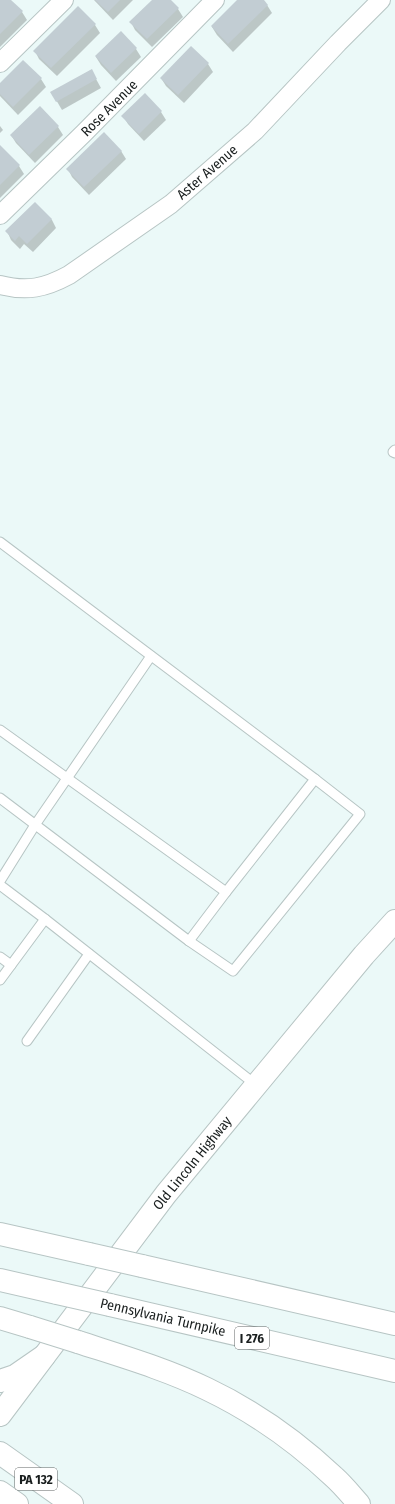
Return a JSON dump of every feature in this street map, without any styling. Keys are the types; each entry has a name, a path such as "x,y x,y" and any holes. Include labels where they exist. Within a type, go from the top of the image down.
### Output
{"main road":[{"name":"Old Lincoln Highway","path":"0,1415 166,1194 364,955 395,921"},
{"path":"0,1234 395,1324"},
{"name":"Pennsylvania Turnpike","path":"0,1280 395,1371"},
{"path":"0,1318 78,1342 171,1374 207,1389 274,1428 334,1477 359,1504"},
{"path":"0,1380 15,1376 44,1356"},
{"name":"PA 132","path":"0,1453 72,1504"},
{"name":"PA 132","path":"0,1492 17,1504"}],"street":[{"path":"0,63 64,0"},
{"name":"Rose Avenue","path":"0,214 78,139 215,0"},
{"name":"Aster Avenue","path":"0,285 15,289 32,289 54,283 69,275 170,204 255,131 382,0"}],"lane":[{"path":"395,450 393,452 395,453"},
{"path":"0,542 360,814 233,971 189,941 0,798"},
{"path":"0,881 35,825 151,656"},
{"path":"0,730 226,892"},
{"path":"189,941 315,779"},
{"path":"0,885 256,1086"},
{"path":"0,980 45,919"},
{"path":"27,1041 89,954"},
{"path":"0,957 11,965"}],"building":[{"path":"0,0 11,0 23,11 0,34"},
{"path":"95,0 120,0 108,12"},
{"path":"152,0 171,0 179,8 147,39 129,22"},
{"path":"237,0 264,0 268,5 228,44 211,26"},
{"path":"78,6 96,24 51,68 33,51"},
{"path":"121,31 137,48 111,73 95,56"},
{"path":"191,46 209,63 178,95 160,78"},
{"path":"23,60 42,78 13,107 0,94 0,83"},
{"path":"92,69 97,79 56,102 50,92"},
{"path":"145,93 162,111 139,134 121,116"},
{"path":"40,106 59,126 29,155 10,135"},
{"path":"104,132 122,151 84,187 66,169"},
{"path":"0,145 20,165 0,185"},
{"path":"35,202 52,219 27,244 19,236 15,241 5,231"}]}
